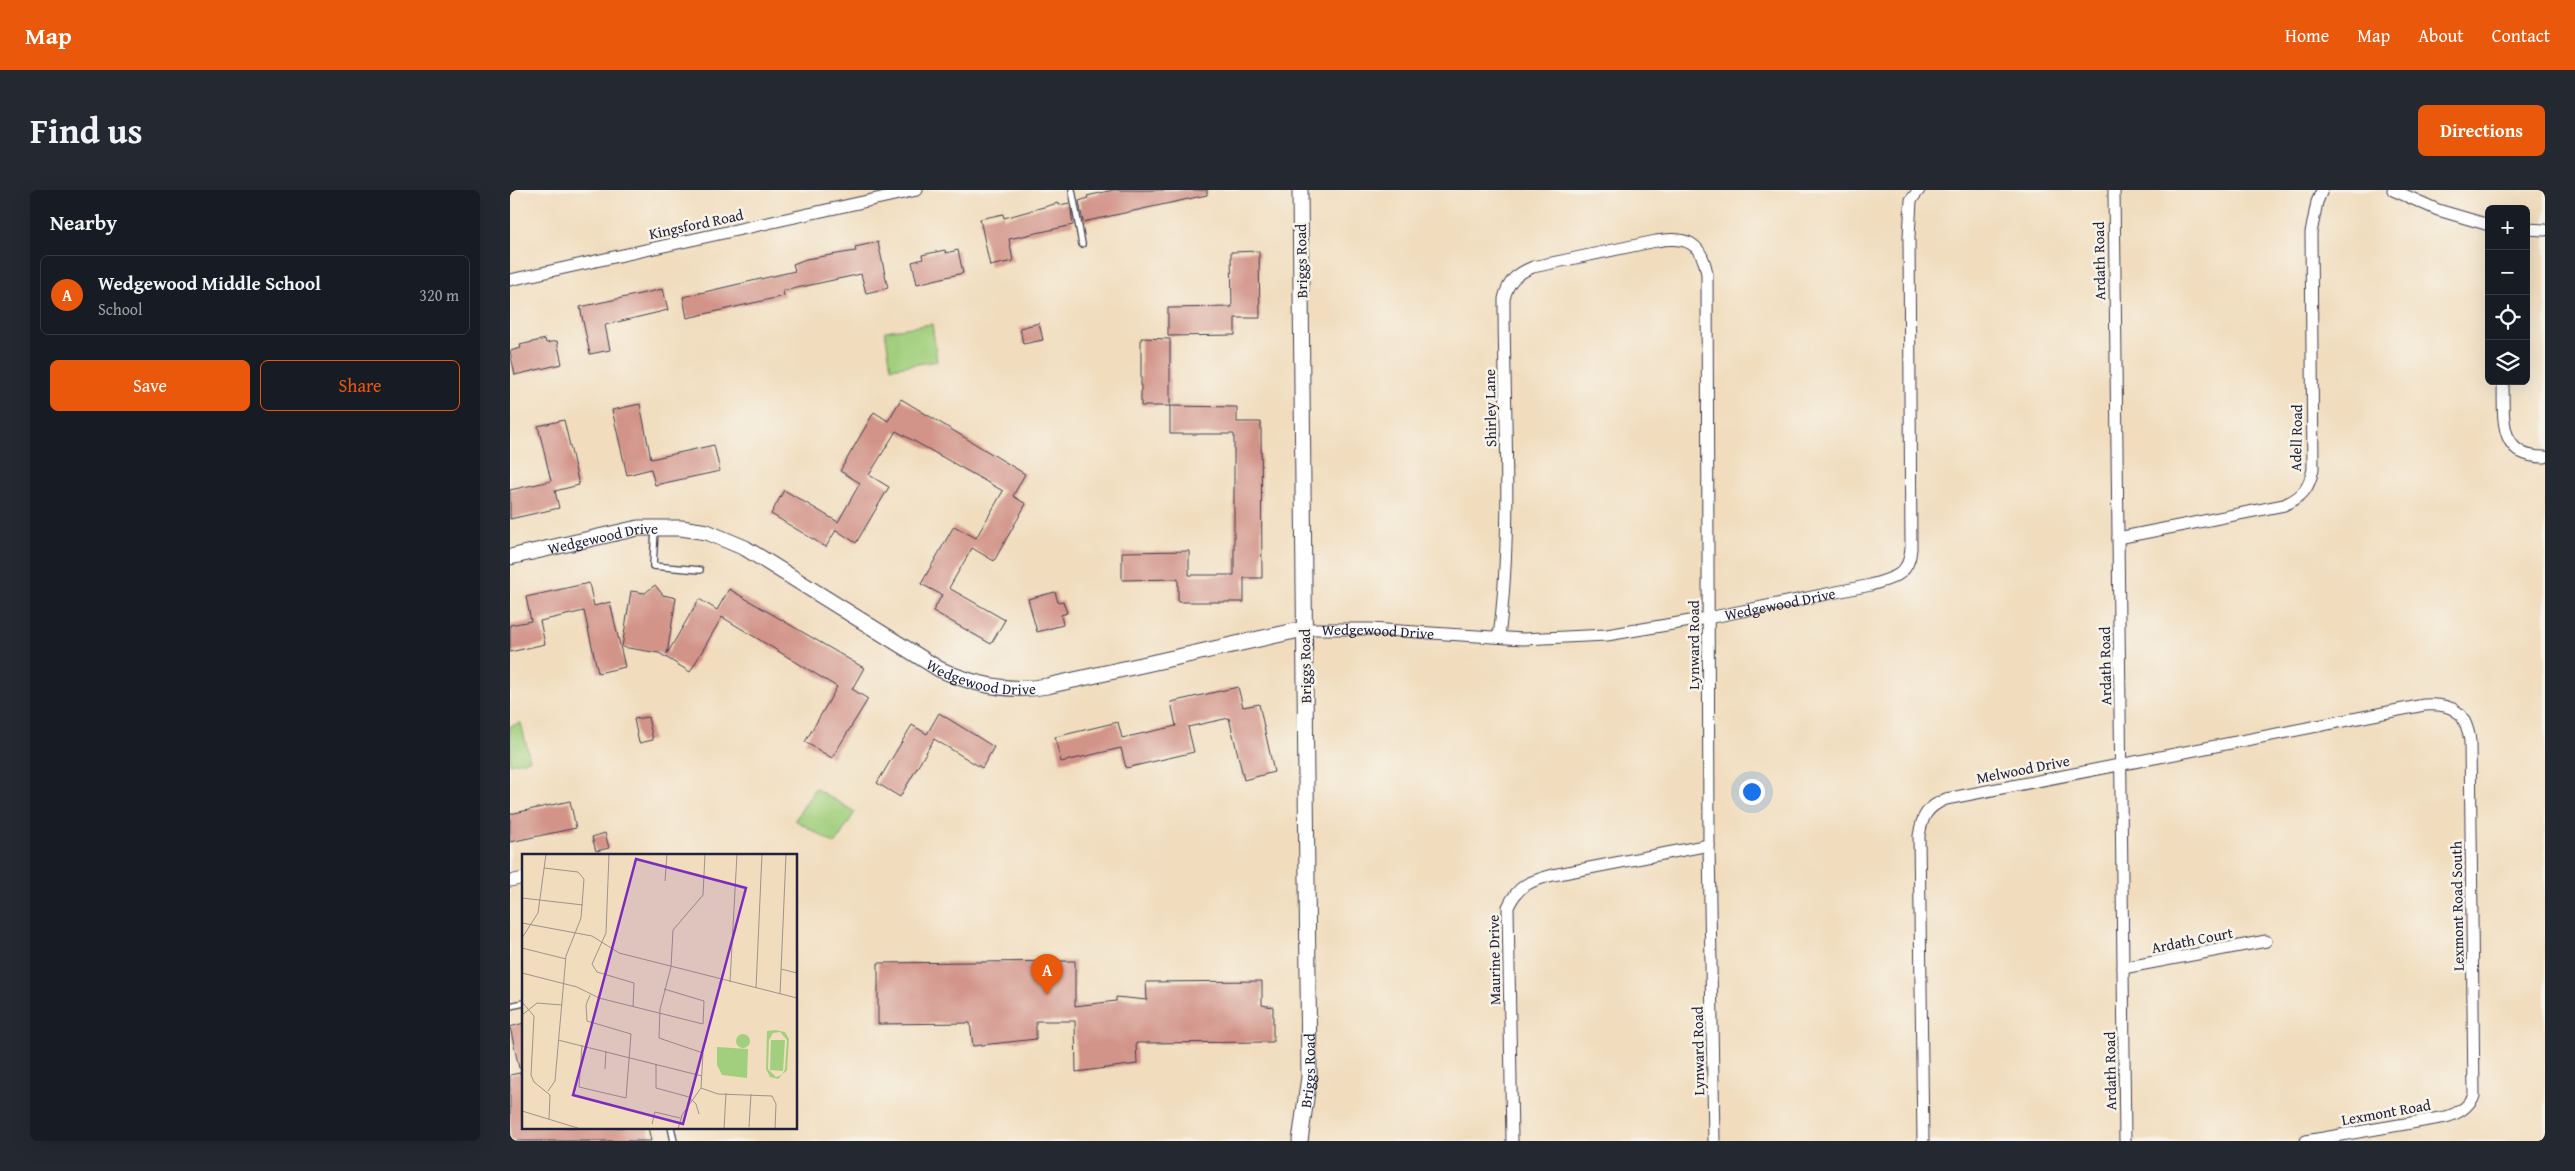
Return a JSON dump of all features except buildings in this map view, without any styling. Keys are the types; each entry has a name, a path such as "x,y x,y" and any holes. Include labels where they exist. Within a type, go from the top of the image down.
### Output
{"street":[{"name":"Kingsford Road","path":"510,280 917,190"},
{"name":"Briggs Road","path":"1300,190 1309,1077 1300,1141"},
{"name":"Wedgewood Drive","path":"510,557 638,528 681,528 707,532 733,542 816,591 921,660 959,678 992,687 1034,688 1304,629 1370,629 1522,639 1607,635 1708,618 1871,585 1896,577 1905,570 1910,560 1909,237 1911,200 1919,190"},
{"name":"Ardath Road","path":"2114,190 2125,1141"},
{"name":"Adell Road","path":"2118,538 2284,505 2299,498 2309,485 2313,469 2310,240 2316,202 2322,190"},
{"path":"2393,190 2438,210 2485,224"},
{"path":"2530,229 2545,230"},
{"name":"Lynward Road","path":"1605,252 1668,239 1681,239 1697,248 1705,264 1709,457 1709,845 1714,1141"},
{"name":"Shirley Lane","path":"1499,637 1506,568 1504,299 1506,291 1514,277 1520,272 1605,252"},
{"path":"2504,385 2504,422 2507,438 2526,456 2545,457"},
{"name":"Melwood Drive","path":"1923,1141 1919,836 1921,820 1931,807 1946,799 2424,705 2443,706 2454,710"},
{"name":"Lexmont Road South","path":"2454,710 2467,723 2470,741 2475,1085 2474,1096 2468,1105"},
{"name":"Maurine Drive","path":"1512,1141 1508,908 1515,893 1532,880 1709,845"},
{"name":"Ardath Court","path":"2124,968 2266,941"},
{"name":"Lexmont Road","path":"2306,1141 2446,1117 2458,1113 2468,1105"}],"lane":[{"path":"1072,190 1082,244"},
{"path":"655,527 654,566 700,570"},
{"path":"671,1128 674,1141"}],"green space":[{"path":"932,324 937,361 891,368 885,331"},
{"path":"521,723 530,760 510,764 510,726"},
{"path":"815,788 855,812 835,844 795,820"}],"place":[{"name":"Wedgewood Middle School","path":"1047,995"}]}
